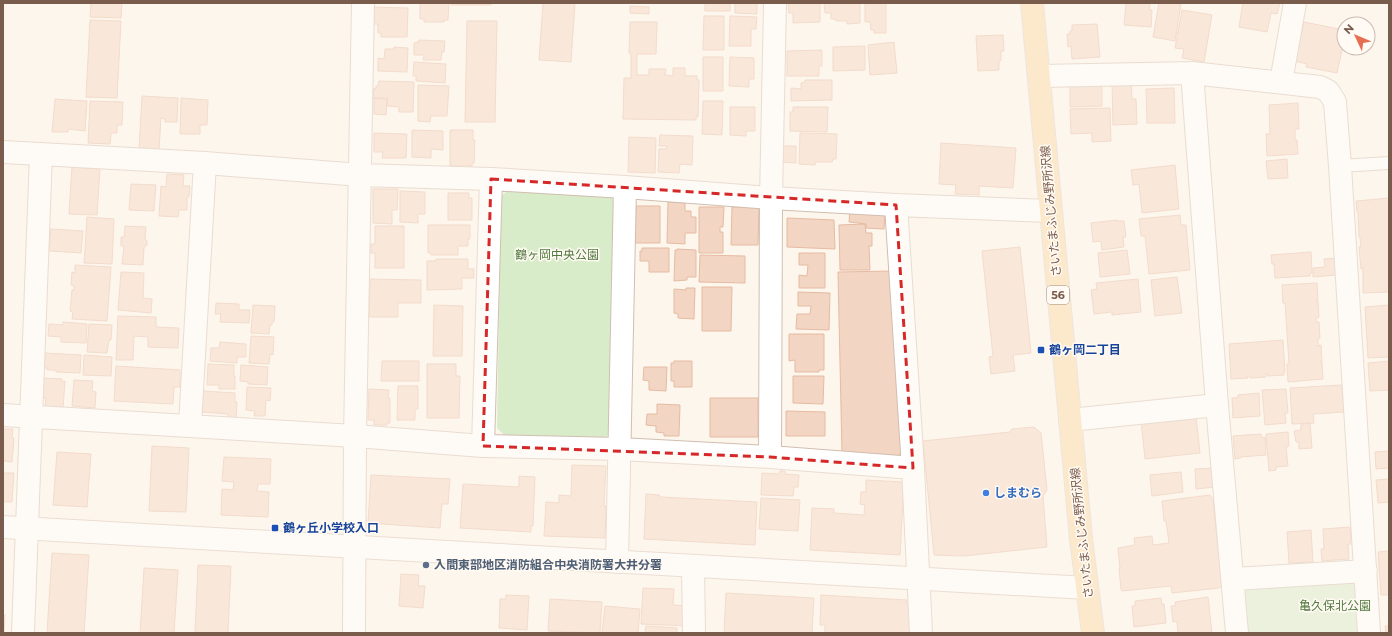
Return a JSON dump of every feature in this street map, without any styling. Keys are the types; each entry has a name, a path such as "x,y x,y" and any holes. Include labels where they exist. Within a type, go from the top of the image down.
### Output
{"main road":[{"name":"さいたまふじみ野所沢線","path":"1032,3 1040,76 1050,211 1080,532 1093,633"}],"street":[{"path":"354,633 355,436 363,3"},
{"path":"770,457 771,198 775,3"},
{"path":"1281,82 1295,3"},
{"path":"1040,76 1192,73 1320,87 1328,91 1335,102 1369,633"},
{"path":"1192,73 1217,405 1234,579 1237,633"},
{"path":"3,152 205,163 361,175 491,179 771,198 1050,211"},
{"path":"23,633 41,154"},
{"path":"190,425 205,163"},
{"path":"483,446 491,179"},
{"path":"617,562 625,187"},
{"path":"896,205 913,468 921,633"},
{"path":"1070,420 1217,405"},
{"path":"3,415 190,425 483,446 620,449 770,457 913,468"},
{"path":"3,527 1087,588"},
{"path":"693,566 694,633"},
{"path":"1234,579 1366,571"}],"lane":[{"path":"1340,166 1389,163"}],"highlighted area":[{"path":"491,179 896,205 913,468 770,457 483,446"}],"green space":[{"name":"鶴ヶ岡中央公園","path":"510,189 610,196 615,201 610,433 602,441 504,435 497,428 501,196"},
{"name":"亀久保北公園","path":"1353,578 1361,585 1364,633 1246,633 1242,594 1251,585"}],"building":[{"path":"91,3 122,3 121,18 90,17"},
{"path":"420,3 449,3 448,20 444,20 444,22 424,22 424,19 420,19"},
{"path":"451,3 491,3 491,5 451,5"},
{"path":"543,3 575,3 571,62 539,60"},
{"path":"705,3 730,3 730,11 705,11"},
{"path":"735,3 757,3 757,14 735,13"},
{"path":"788,3 820,3 820,22 793,23 793,13 789,13"},
{"path":"824,3 860,3 860,23 847,24 847,21 836,21 836,19 831,19 831,13 825,13"},
{"path":"886,3 886,33 874,33 874,30 871,30 870,22 865,22 865,4"},
{"path":"1126,3 1150,3 1149,10 1152,10 1151,27 1124,25"},
{"path":"1159,3 1181,4 1175,41 1153,37"},
{"path":"1243,3 1280,3 1277,14 1271,13 1267,32 1239,27"},
{"path":"630,6 649,7 649,14 630,13"},
{"path":"373,7 408,8 407,37 381,37 381,33 378,33 378,24 373,24"},
{"path":"1182,10 1212,15 1204,62 1182,58 1184,49 1175,48"},
{"path":"704,16 724,16 724,50 703,50"},
{"path":"730,16 757,17 756,29 751,29 751,46 729,46"},
{"path":"90,20 121,21 117,98 86,97"},
{"path":"467,21 497,21 495,122 465,122"},
{"path":"630,22 657,22 656,54 637,54 637,75 649,75 649,69 666,69 665,75 673,76 673,68 685,68 685,76 697,76 697,80 699,80 698,117 696,117 696,120 623,119 624,78 631,78 631,54 629,53"},
{"path":"1304,22 1336,28 1336,56 1341,56 1337,73 1306,67 1307,64 1295,61"},
{"path":"1097,24 1100,57 1072,59 1071,46 1068,47 1067,34 1070,34 1070,31 1072,31 1072,25"},
{"path":"1003,35 1004,51 1001,51 999,70 978,71 976,36"},
{"path":"419,40 445,41 444,52 442,52 441,60 423,60 424,55 414,55 414,43 419,42"},
{"path":"894,42 897,73 870,75 868,45"},
{"path":"865,46 865,70 833,71 833,47"},
{"path":"394,47 408,48 407,72 378,71 378,58 384,59 385,49 394,49"},
{"path":"822,50 822,66 819,66 819,76 787,76 787,51"},
{"path":"703,57 723,57 723,91 703,91"},
{"path":"730,57 754,58 754,79 749,79 749,87 729,86"},
{"path":"414,62 446,64 445,83 416,81 416,76 413,76"},
{"path":"805,80 832,80 832,100 791,101 791,88 801,89 801,83 805,82"},
{"path":"379,81 414,82 413,112 399,112 399,107 387,106 388,98 373,98 374,88 376,89"},
{"path":"1131,82 1132,99 1136,99 1137,124 1113,125 1112,83"},
{"path":"1070,83 1102,83 1102,106 1070,107"},
{"path":"418,85 449,86 447,116 431,116 430,122 418,121"},
{"path":"1174,88 1175,123 1147,123 1146,89"},
{"path":"142,96 178,98 177,122 165,122 165,119 161,118 159,150 139,149"},
{"path":"181,98 208,100 207,125 200,125 200,134 180,134"},
{"path":"374,98 387,99 386,115 374,114"},
{"path":"55,99 87,101 85,131 68,129 68,132 52,132"},
{"path":"90,101 123,102 122,125 117,125 117,133 111,133 110,144 88,143"},
{"path":"703,101 723,101 722,135 702,134"},
{"path":"1298,103 1299,129 1295,129 1295,140 1297,140 1298,154 1267,156 1266,134 1270,134 1269,105"},
{"path":"730,107 755,107 755,131 746,131 746,136 730,135"},
{"path":"793,107 828,107 827,132 790,131 790,112 793,112"},
{"path":"1110,108 1111,141 1092,142 1092,133 1071,134 1070,109"},
{"path":"412,130 443,131 443,150 431,149 431,158 412,157"},
{"path":"450,130 473,130 473,140 475,140 474,163 472,163 472,166 450,166"},
{"path":"374,133 407,134 406,158 382,158 383,152 374,152"},
{"path":"800,133 837,134 836,159 833,159 832,162 816,162 815,165 799,164"},
{"path":"660,135 693,136 692,165 680,164 679,173 658,172 659,149 666,149 667,146 659,146"},
{"path":"629,137 656,138 655,173 628,172"},
{"path":"941,143 1016,148 1013,188 979,186 979,195 955,194 956,185 939,184"},
{"path":"783,146 796,146 796,163 782,162"},
{"path":"1287,159 1288,178 1268,179 1266,161"},
{"path":"1175,165 1179,209 1142,213 1139,184 1133,185 1131,170"},
{"path":"72,167 100,169 97,215 69,214"},
{"path":"167,174 184,175 183,186 190,186 189,197 187,197 187,210 179,210 178,217 159,216 161,186 166,187"},
{"path":"131,184 156,185 154,211 129,210"},
{"path":"373,189 398,189 397,210 392,210 392,224 373,223"},
{"path":"400,191 425,192 425,214 418,214 418,223 400,222"},
{"path":"448,193 469,193 469,198 472,198 472,220 448,220"},
{"path":"1389,198 1389,292 1363,293 1363,268 1361,269 1359,247 1361,247 1356,201"},
{"path":"668,202 685,203 685,211 691,211 691,217 696,217 696,233 685,233 685,244 667,243"},
{"path":"636,206 660,206 660,243 635,243"},
{"path":"699,207 724,207 723,227 720,227 720,232 723,232 723,253 699,253"},
{"path":"732,207 759,207 758,245 731,245"},
{"path":"850,210 885,213 884,229 866,228 866,224 849,222"},
{"path":"1180,215 1181,225 1186,225 1190,270 1149,274 1145,236 1141,236 1139,219"},
{"path":"87,217 114,219 112,264 84,263"},
{"path":"787,218 834,220 835,249 787,247"},
{"path":"1117,220 1124,221 1126,237 1123,237 1124,247 1102,250 1101,241 1093,242 1091,223"},
{"path":"865,224 866,233 872,233 872,246 869,246 870,270 840,270 839,225"},
{"path":"428,225 470,225 470,239 468,239 468,246 458,246 458,255 431,255 431,253 428,253"},
{"path":"125,226 146,227 145,239 147,241 147,245 144,247 143,265 122,264 124,246 121,246 121,237 124,237"},
{"path":"375,226 404,226 404,268 375,268 375,253 371,253 371,244 375,244"},
{"path":"51,229 83,231 81,253 49,251"},
{"path":"1020,247 1031,353 1013,355 1015,371 991,374 989,357 993,356 982,251"},
{"path":"642,248 669,248 669,272 649,272 649,261 640,261 640,251 642,251"},
{"path":"675,250 696,250 696,277 687,277 687,280 674,281"},
{"path":"1127,250 1130,274 1100,277 1098,253"},
{"path":"1311,252 1312,273 1310,273 1310,276 1275,278 1274,264 1272,264 1271,255"},
{"path":"799,253 825,253 825,288 799,288 799,275 807,276 808,265 799,265"},
{"path":"700,255 745,256 745,283 699,282"},
{"path":"1336,258 1337,275 1313,277 1313,268 1325,267 1324,259"},
{"path":"436,259 468,259 468,269 474,269 474,278 462,278 462,289 427,290 427,261 436,261"},
{"path":"75,265 111,267 107,321 72,319 73,312 70,311 72,290 74,290 74,286 71,285 72,272 75,273"},
{"path":"892,271 903,450 897,457 842,454 838,272"},
{"path":"121,272 144,273 143,298 152,299 151,313 118,310"},
{"path":"1177,277 1182,313 1155,316 1151,280"},
{"path":"370,279 421,280 421,303 398,303 398,317 369,317"},
{"path":"1138,279 1141,312 1112,315 1112,312 1094,314 1091,290 1097,289 1096,283"},
{"path":"1317,283 1318,300 1316,301 1318,301 1319,317 1316,318 1316,322 1319,322 1320,338 1318,339 1318,346 1321,345 1322,362 1320,363 1322,363 1323,379 1288,382 1287,364 1289,364 1285,303 1283,303 1282,285"},
{"path":"702,287 732,287 731,331 702,331"},
{"path":"686,288 695,288 694,319 678,318 678,314 674,313 674,289 686,290"},
{"path":"798,292 830,293 829,330 796,329 797,314 810,314 811,306 798,306"},
{"path":"216,303 239,304 239,310 250,310 249,323 220,322 221,314 215,314"},
{"path":"253,305 275,306 274,322 270,325 269,334 251,333"},
{"path":"434,305 463,306 462,356 433,356"},
{"path":"1389,305 1389,357 1368,358 1365,307"},
{"path":"118,316 156,317 156,327 179,328 178,348 148,347 148,337 134,336 133,360 116,360"},
{"path":"63,322 87,324 86,343 61,342 61,337 48,336 49,324 63,325"},
{"path":"89,324 112,325 111,340 109,340 107,353 87,352"},
{"path":"789,334 824,334 824,370 819,370 819,372 795,372 795,360 789,361"},
{"path":"251,336 274,337 273,355 270,354 269,364 249,363"},
{"path":"1283,340 1284,375 1268,376 1268,374 1266,374 1266,377 1250,378 1247,376 1248,378 1231,379 1229,344"},
{"path":"220,342 246,344 246,357 237,357 237,363 210,361 211,348 219,348"},
{"path":"45,353 81,355 80,373 47,370 48,368 44,368"},
{"path":"84,355 112,357 111,376 83,375"},
{"path":"382,361 419,361 419,381 381,381"},
{"path":"674,361 692,361 692,387 674,387 674,381 671,381 671,363 674,363"},
{"path":"1389,361 1389,390 1370,391 1368,363"},
{"path":"208,364 234,365 235,389 219,389 219,385 207,385"},
{"path":"427,364 456,364 456,376 460,376 459,418 427,418"},
{"path":"241,365 268,367 267,385 248,384 248,382 240,381"},
{"path":"116,366 180,370 180,387 174,387 173,404 114,401"},
{"path":"644,367 667,367 666,391 649,390 649,381 643,380"},
{"path":"793,376 824,376 823,404 793,403"},
{"path":"42,378 62,379 62,382 65,381 63,408 45,407 46,398 41,398"},
{"path":"74,380 93,381 92,391 96,392 95,408 72,406"},
{"path":"1342,385 1344,412 1313,414 1314,423 1292,424 1290,388"},
{"path":"398,386 418,386 418,409 415,409 415,420 397,420"},
{"path":"247,387 271,388 270,401 266,400 265,416 254,416 255,411 246,410"},
{"path":"369,389 389,390 388,398 390,398 390,423 387,423 387,425 374,425 374,420 368,420"},
{"path":"1286,389 1288,413 1285,413 1286,423 1265,425 1262,390"},
{"path":"203,391 235,393 235,402 237,402 236,419 228,419 228,414 202,412"},
{"path":"1259,393 1260,416 1233,418 1232,398 1238,398 1238,395"},
{"path":"710,398 758,398 758,437 710,437"},
{"path":"657,404 680,405 679,436 664,436 664,433 656,432 656,426 646,425 647,414 657,414"},
{"path":"786,411 825,412 825,436 786,436"},
{"path":"1196,416 1200,453 1145,459 1141,421"},
{"path":"1310,423 1312,448 1299,449 1299,442 1296,442 1294,431 1301,430 1301,424"},
{"name":"しまむら","path":"1034,427 1041,433 1047,490 1043,496 1047,547 964,556 934,555 923,441 1010,432 1012,429"},
{"path":"3,429 13,429 12,438 14,438 12,462 3,461"},
{"path":"1288,432 1289,446 1286,447 1288,466 1276,467 1276,470 1269,471 1266,434"},
{"path":"1261,434 1262,438 1265,437 1266,455 1241,457 1235,459 1233,436"},
{"path":"152,446 189,448 186,512 149,511"},
{"path":"1389,451 1389,468 1376,469 1375,452"},
{"path":"57,452 91,454 87,507 53,505"},
{"path":"224,457 271,459 270,484 258,484 257,491 269,492 268,517 221,515 222,489 233,490 234,482 222,481"},
{"path":"572,465 606,466 604,506 606,506 605,538 544,536 546,502 559,503 559,495 571,496"},
{"path":"1214,468 1215,487 1196,489 1195,469"},
{"path":"780,471 785,471 785,474 799,475 798,487 794,487 793,496 761,495 762,473 779,474"},
{"path":"1181,472 1183,492 1152,496 1150,475"},
{"path":"3,473 14,473 12,502 3,502"},
{"path":"371,475 450,479 448,504 442,504 440,528 368,523"},
{"path":"519,476 535,477 533,526 531,526 531,532 460,528 463,484 519,487"},
{"path":"1389,479 1389,502 1378,503 1376,480"},
{"path":"866,480 904,482 900,555 810,550 812,508 834,509 834,513 864,515 865,505 860,504 861,492 866,492"},
{"path":"646,494 659,495 661,497 757,502 755,545 644,539"},
{"path":"1210,495 1213,499 1222,586 1219,588 1172,593 1171,586 1122,591 1118,548 1135,545 1134,538 1152,536 1153,545 1169,543 1166,521 1164,521 1162,501"},
{"path":"761,498 800,500 798,531 759,529"},
{"path":"1350,527 1351,544 1348,544 1349,559 1322,561 1321,549 1324,549 1323,529"},
{"path":"1311,530 1313,562 1289,563 1287,532"},
{"path":"1389,551 1389,595 1381,595 1378,552"},
{"path":"52,553 89,555 84,633 47,633"},
{"path":"198,565 231,566 228,633 195,633"},
{"path":"144,568 178,570 174,633 140,633"},
{"path":"401,574 419,575 418,586 425,586 423,608 399,606"},
{"path":"643,588 674,589 673,605 688,606 688,626 641,624"},
{"path":"726,593 814,598 812,633 724,633"},
{"path":"506,595 529,596 527,630 499,628 500,599 506,599"},
{"path":"821,595 907,600 907,604 911,604 910,633 825,633 825,625 820,625"},
{"path":"1208,597 1212,633 1178,633 1177,621 1173,622 1171,606 1175,606 1175,602"},
{"path":"1161,598 1162,604 1164,604 1166,623 1134,627 1132,606 1135,606 1135,601"},
{"path":"550,599 602,602 600,633 548,631"},
{"path":"605,606 640,609 638,633 602,633"},
{"path":"3,615 5,615 4,633 3,633"},
{"path":"646,626 677,628 677,633 645,633"},
{"path":"1385,626 1389,626 1389,633 1386,633"}],"place":[{"name":"鶴ヶ岡二丁目","path":"1041,350"},
{"name":"しまむら","path":"986,493"},
{"name":"鶴ヶ丘小学校入口","path":"275,528"},
{"name":"入間東部地区消防組合中央消防署大井分署","path":"426,565"}]}
